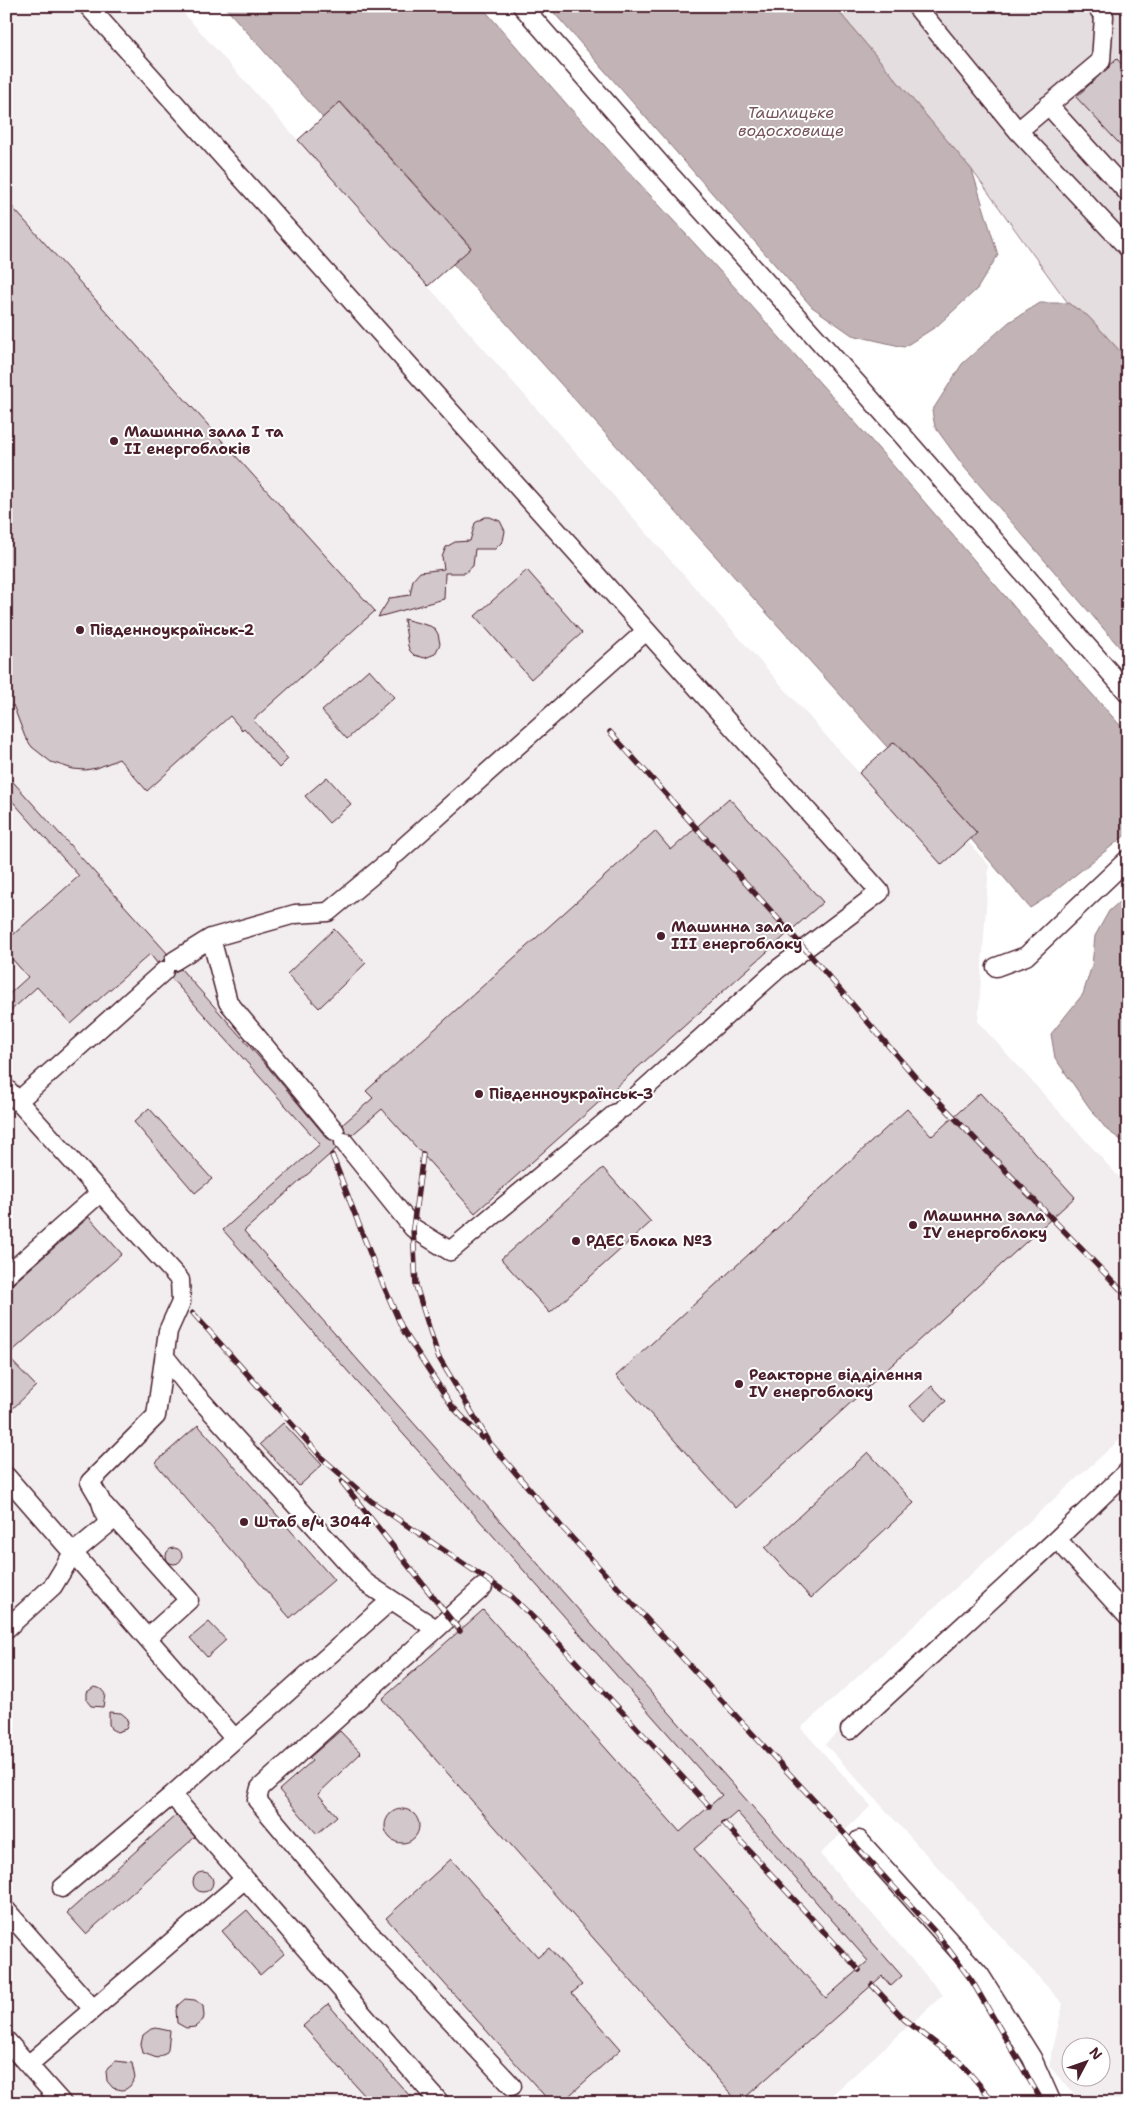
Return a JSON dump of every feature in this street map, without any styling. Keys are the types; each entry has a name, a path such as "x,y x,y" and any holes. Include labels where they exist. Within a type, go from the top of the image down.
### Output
{"street":[{"path":"88,6 880,892 778,969 620,1110 450,1252 413,1228 228,1002 211,938"},
{"path":"522,6 662,166 862,389 1128,693"},
{"path":"916,6 1018,131 1128,248"},
{"path":"1018,131 1101,61 1104,16 1096,6"},
{"path":"1048,105 1128,193"},
{"path":"18,1101 169,966 211,938 295,914 328,912 392,858 646,632"},
{"path":"996,967 1026,956 1128,859"},
{"path":"6,1088 180,1280 181,1302 168,1331 156,1416 90,1482 100,1499 189,1600 147,1638"},
{"path":"6,1276 101,1192"},
{"path":"165,1357 190,1388 366,1583 436,1629"},
{"path":"850,1730 1128,1471"},
{"path":"6,1476 235,1738"},
{"path":"6,1629 53,1586 73,1554 108,1524 100,1499"},
{"path":"1057,1539 1128,1617"},
{"path":"483,1587 260,1788 257,1800 361,1924 512,2086"},
{"path":"62,1888 172,1795 391,1600"},
{"path":"172,1795 440,2103"},
{"path":"858,1840 980,1975 1032,2058 1052,2103"},
{"path":"28,2065 245,1879"},
{"path":"6,1910 93,2009"},
{"path":"6,2040 62,2103"}],"shaded area":[{"path":"6,6 177,6 298,140 340,102 471,248 428,286 859,773 894,742 977,833 968,842 989,865 978,1022 1128,1187 1128,1432 801,1728 871,1806 820,1854 943,1995 823,2103 6,2103"},
{"path":"834,6 1128,6 1128,360 1088,316 1068,303 972,170"},
{"path":"1128,1467 1128,2103 1081,2103 1066,2086 1112,2086 1112,2036 1062,2036 1062,2081 1049,2066 1063,2004 825,1744"}],"water":[{"path":"224,6 481,6 570,108 740,293 885,456 1022,616 1128,734 1128,833 1049,896 1030,908 971,839 977,833 895,742 888,748 453,264 471,247 341,102 323,118"},
{"name":"Ташлицьке водосховище","path":"548,6 834,6 972,170 998,255 977,289 937,326 904,347 852,335 812,307"},
{"path":"1040,303 1068,303 1088,316 1128,360 1128,657 964,467 935,427 932,411 962,364 1009,322"},
{"path":"1128,894 1128,1145 1107,1130 1055,1058 1051,1034 1083,994 1092,965 1095,936 1109,911"}],"building":[{"path":"1117,59 1128,71 1128,153 1076,97"},
{"path":"340,102 471,248 428,286 298,140"},
{"name":"Машинна зала I та II енергоблоків","path":"6,200 375,611 253,720 288,759 279,768 244,728 242,730 230,716 147,791 119,759 97,768 85,770 73,769 51,762 32,747 25,737 13,705 6,711"},
{"path":"485,517 500,521 505,531 503,541 495,549 475,549 473,566 465,573 445,573 444,599 378,617 390,598 410,595 413,580 420,572 444,569 442,557 446,547 455,542 470,541 475,523"},
{"path":"527,570 582,633 531,679 475,616"},
{"path":"404,619 435,629 440,644 435,654 425,658 414,655 410,651"},
{"path":"369,669 394,697 347,739 322,711"},
{"path":"894,742 977,833 942,865 859,773"},
{"path":"6,774 167,953 163,961 157,963 150,954 71,1024 37,987 6,1015 6,997 28,977 6,952 6,941 79,876 6,794"},
{"path":"327,777 351,804 329,823 305,796"},
{"name":"Машинна зала III енергоблоку","path":"729,798 823,902 475,1213 382,1109 352,1135 345,1132 343,1124 373,1098 366,1091 655,831 671,850"},
{"path":"334,929 366,963 319,1008 287,974"},
{"path":"181,969 266,1065 327,1138 334,1141 336,1149 244,1231 902,1976 891,1986 882,1976 739,2103 382,1699 483,1610 680,1832 722,1795 223,1230 320,1144 171,978 174,972","holes":["737,1812 868,1961 826,1998 694,1849"]},
{"name":"Машинна зала IV енергоблоку","path":"980,1093 1075,1197 736,1508 616,1376 907,1109 932,1136"},
{"path":"149,1108 212,1179 195,1193 134,1122"},
{"name":"РДЕС Блока №3","path":"603,1168 651,1222 550,1313 501,1259"},
{"path":"89,1217 122,1254 7,1356 36,1386 6,1415 6,1290"},
{"path":"932,1386 946,1401 924,1421 910,1406"},
{"path":"283,1423 322,1465 299,1486 260,1444"},
{"name":"Штаб в/ч 3044","path":"198,1425 334,1580 290,1618 155,1463"},
{"path":"868,1452 914,1503 811,1598 765,1548"},
{"path":"171,1548 177,1548 182,1553 180,1562 171,1564 166,1559 166,1553"},
{"path":"209,1622 226,1640 207,1657 190,1638"},
{"path":"94,1687 101,1689 105,1694 103,1707 91,1706 87,1701 87,1692"},
{"path":"109,1712 121,1713 126,1717 128,1723 126,1729 117,1732 111,1729"},
{"path":"340,1731 361,1753 318,1794 337,1816 317,1834 279,1790 312,1761 309,1758"},
{"path":"402,1809 409,1810 414,1814 418,1819 418,1833 414,1838 409,1842 402,1843 395,1842 390,1838 386,1833 385,1826 386,1819 390,1814 395,1810"},
{"path":"176,1815 195,1837 86,1934 67,1913"},
{"path":"451,1859 538,1957 549,1948 582,1985 572,1993 621,2049 561,2103 551,2103 386,1918"},
{"path":"203,1872 210,1875 213,1882 210,1889 203,1892 196,1889 193,1882 196,1875"},
{"path":"247,1910 284,1954 260,1975 222,1931"},
{"path":"185,1999 195,2000 203,2006 203,2020 195,2027 186,2028 177,2023 176,2010 178,2005"},
{"path":"328,2004 416,2103 371,2103 303,2026"},
{"path":"156,2028 170,2031 168,2050 157,2058 143,2053 141,2044 143,2035"},
{"path":"116,2061 132,2063 135,2078 126,2089 113,2088 107,2081 106,2071"}],"railway":[{"path":"610,732 805,949 916,1078 1128,1297"},
{"path":"423,1154 413,1228 416,1286 438,1356 490,1443 561,1526 937,1934 972,1981 1043,2103"},
{"path":"332,1155 375,1266 403,1330 452,1406 482,1438"},
{"path":"193,1313 323,1459 371,1501 510,1595 554,1638 709,1806"},
{"path":"342,1482 460,1631"},
{"path":"724,1823 859,1970"},
{"path":"872,1985 905,2020 959,2061 995,2103"}],"place":[{"name":"Машинна зала I та II енергоблоків","path":"114,441"},
{"name":"Південноукраїнськ-2","path":"80,630"},
{"name":"Машинна зала III енергоблоку","path":"661,936"},
{"name":"Південноукраїнськ-3","path":"479,1094"},
{"name":"Машинна зала IV енергоблоку","path":"913,1225"},
{"name":"РДЕС Блока №3","path":"576,1241"},
{"name":"Реакторне відділення IV енергоблоку","path":"739,1384"},
{"name":"Штаб в/ч 3044","path":"244,1522"}]}
